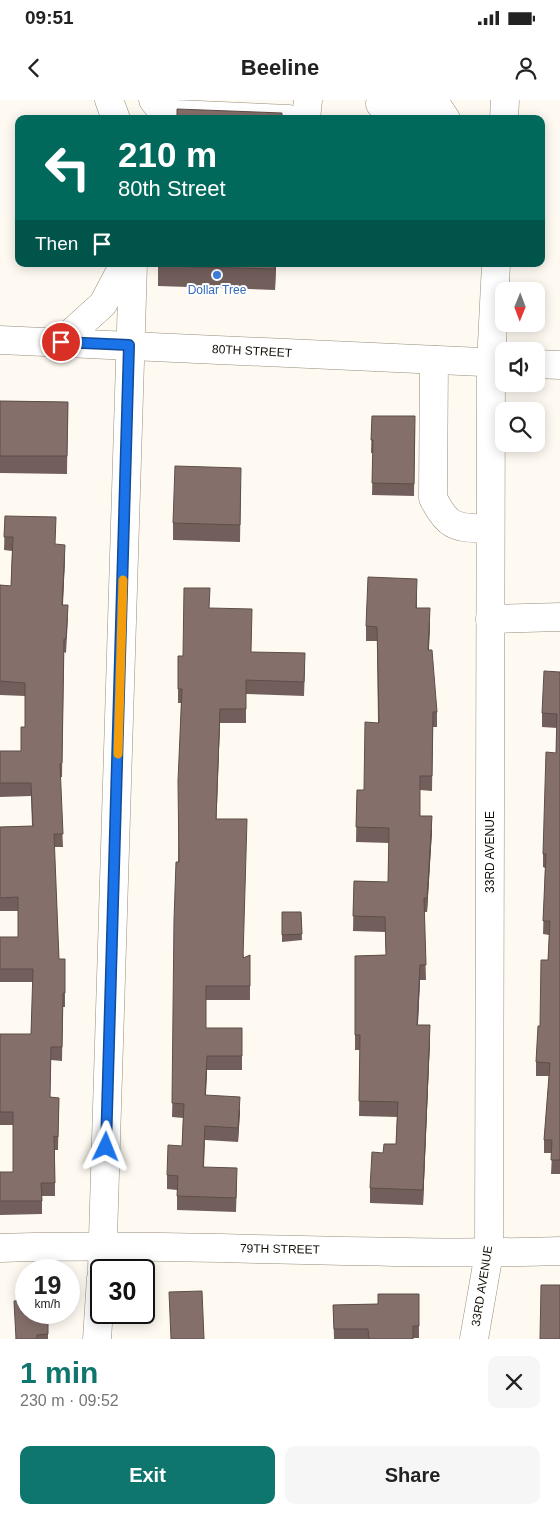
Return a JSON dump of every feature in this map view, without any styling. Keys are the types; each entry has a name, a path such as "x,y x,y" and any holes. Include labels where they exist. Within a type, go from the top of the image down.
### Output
{"street":[{"path":"110,100 115,115"},
{"path":"153,100 161,110 176,114 198,115"},
{"path":"306,115 308,100"},
{"path":"504,115 505,100"},
{"path":"380,108 436,104 443,115"},
{"path":"61,342 103,304 122,267"},
{"path":"103,1257 132,267"},
{"name":"33RD AVENUE","path":"496,267 497,342"},
{"name":"80TH STREET","path":"0,340 495,363"},
{"path":"434,360 433,498 443,517 459,527 490,529"},
{"path":"545,364 560,365"},
{"name":"33RD AVENUE","path":"474,1339 490,1253 490,529 496,392"},
{"path":"490,619 560,617"},
{"name":"79TH STREET","path":"0,1248 103,1257 560,1251"},
{"path":"97,1339 98,1324"}],"building":[{"path":"177,109 282,113 282,115 177,115"},
{"path":"197,267 275,267 275,269"},
{"path":"0,401 68,402 67,456 0,456"},
{"path":"372,416 415,416 414,484 372,483"},
{"path":"175,466 241,468 240,525 173,523"},
{"path":"5,516 56,517 55,544 65,545 62,605 68,605 66,639 64,639 62,763 60,764 63,834 54,834 59,959 65,959 65,993 63,993 62,1047 51,1047 50,1097 59,1098 58,1137 54,1136 55,1183 41,1183 42,1201 0,1201 0,1172 13,1172 13,1112 0,1112 0,1034 31,1034 33,969 0,969 0,937 18,937 18,897 0,898 0,827 33,826 31,783 0,783 0,751 21,751 21,727 25,727 25,683 0,681 0,585 11,586 13,537 4,537"},
{"path":"368,577 417,579 416,608 430,608 428,650 432,650 437,712 433,712 432,776 420,776 420,816 432,816 427,898 424,898 426,965 420,965 417,1025 430,1025 423,1190 370,1188 372,1152 383,1153 384,1144 396,1144 398,1102 359,1101 360,1035 355,1035 355,956 386,955 385,917 353,916 354,881 388,882 389,828 356,827 357,790 364,790 365,722 379,723 377,627 366,626"},
{"path":"184,588 210,588 209,608 252,609 251,652 305,653 304,682 246,680 246,709 220,709 216,819 247,819 243,958 250,955 250,986 206,986 206,1028 242,1028 242,1056 207,1056 205,1095 240,1097 238,1128 205,1126 203,1167 237,1168 236,1198 177,1196 178,1176 167,1175 168,1145 182,1146 184,1104 172,1103 174,920 176,862 179,862 178,781 182,689 178,689 178,656 183,656"},
{"path":"544,671 560,672 560,1160 551,1160 552,1140 544,1140 550,1063 536,1062 538,1026 540,1026 541,960 548,960 550,921 543,921 546,854 543,854 546,752 556,753 557,714 542,713"},
{"path":"282,912 301,912 302,934 282,935"},
{"path":"541,1285 560,1285 560,1339 540,1339"},
{"path":"202,1291 204,1339 171,1339 169,1292"},
{"path":"378,1294 419,1294 419,1326 413,1326 413,1339 369,1339 368,1329 334,1329 333,1305 378,1304"},
{"path":"15,1324 48,1324 48,1334 37,1335 37,1339 16,1339"}],"slow traffic":[{"path":"118,754 123,580"}],"place":[{"name":"Dollar Tree","path":"217,275"}],"route":[{"path":"61,342 129,345 106,1147"}]}
